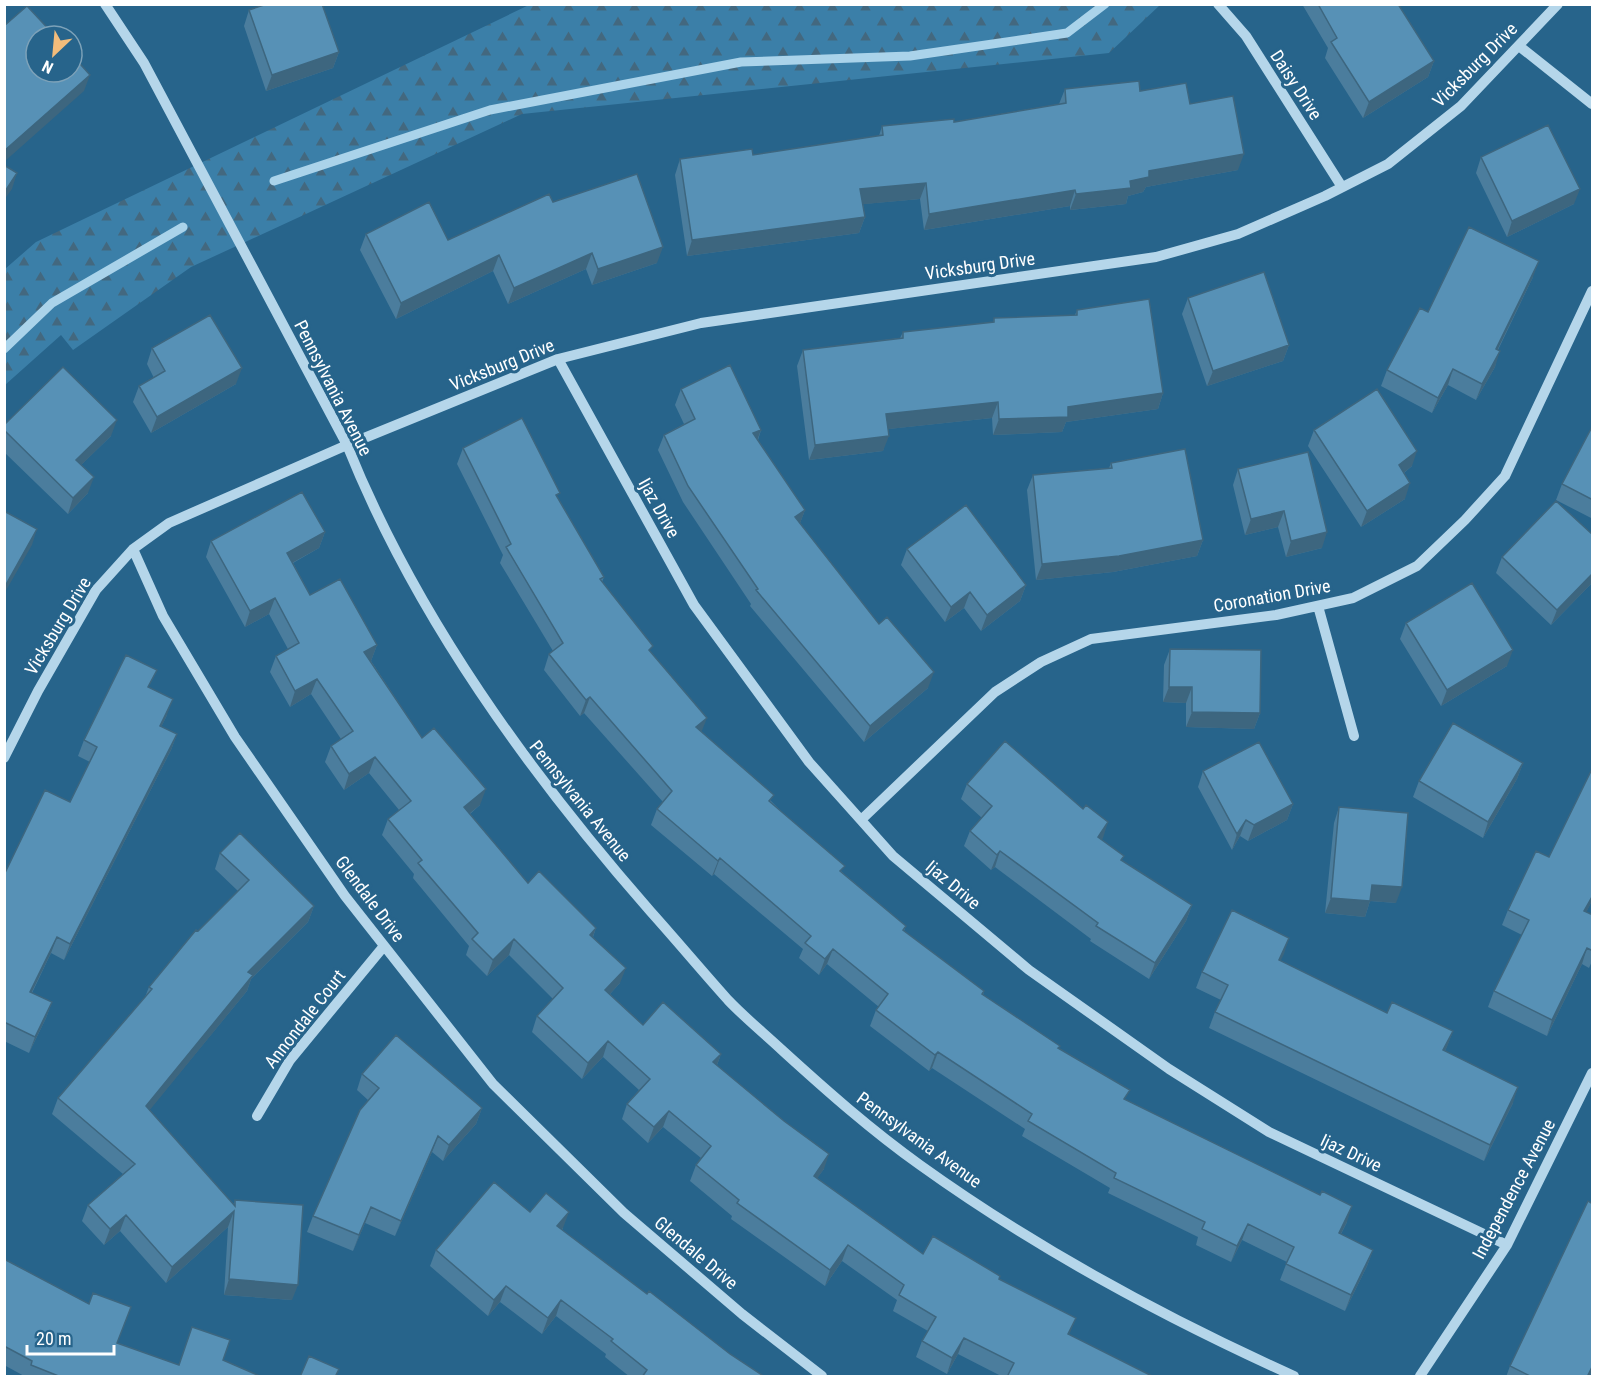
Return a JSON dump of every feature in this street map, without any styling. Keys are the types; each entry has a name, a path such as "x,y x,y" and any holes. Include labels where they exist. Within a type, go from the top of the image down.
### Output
{"street":[{"name":"Pennsylvania Avenue","path":"105,4 144,63 347,445 374,511 441,627 520,753 606,861 730,1002 838,1101 920,1165 1055,1254 1199,1333 1294,1377"},
{"name":"Daisy Drive","path":"1218,4 1246,36 1342,187"},
{"name":"Vicksburg Drive","path":"347,445 558,359 701,323 1156,257 1239,234 1388,164 1461,106 1558,4"},
{"path":"1519,46 1593,104"},
{"name":"Coronation Drive","path":"861,820 995,692 1041,662 1091,639 1276,615 1353,598 1417,566 1465,520 1505,476 1593,291"},
{"name":"Ijaz Drive","path":"558,359 694,605 809,762 893,856 1029,970 1169,1069 1269,1132 1507,1245"},
{"path":"134,549 169,523 347,445"},
{"name":"Vicksburg Drive","path":"4,758 38,691 96,590 134,549"},
{"name":"Glendale Drive","path":"134,549 163,616 235,737 345,896 494,1084 624,1213 742,1314 822,1377"},
{"path":"1317,606 1354,736"},
{"name":"Annondale Court","path":"257,1116 290,1060 384,946"},
{"name":"Independence Avenue","path":"1420,1377 1507,1245 1593,1074"}],"green space":[{"path":"529,5 1160,5 1109,53 522,114 191,267 73,350 61,335 5,385 5,269 36,242"}],"building":[{"path":"267,4 322,4 339,52 272,75 249,10"},
{"path":"1318,4 1398,4 1434,61 1369,102 1331,42 1337,38"},
{"path":"27,6 44,24 24,24 24,84 80,84 4,151 4,26"},
{"path":"84,68 90,75 84,80"},
{"path":"1139,81 1140,91 1186,83 1190,104 1233,96 1244,154 1149,171 1149,177 1130,181 1131,188 1076,194 1075,190 929,214 926,183 860,189 865,217 692,240 680,159 752,149 753,155 883,135 882,126 954,119 954,122 1066,103 1065,89"},
{"path":"1548,125 1580,189 1512,221 1481,157"},
{"path":"4,165 17,173 4,193"},
{"path":"637,174 663,247 598,269 592,253 514,288 499,255 401,303 366,234 429,202 448,240 549,194 553,202"},
{"path":"1469,227 1539,261 1496,349 1500,351 1482,384 1453,369 1438,398 1387,370 1420,308 1428,312"},
{"path":"1264,272 1289,345 1213,371 1188,298"},
{"path":"1149,299 1163,393 1068,407 1068,417 999,419 998,402 886,414 889,436 815,445 803,350 903,338 903,332 994,322 994,318 1077,315 1077,310"},
{"path":"210,315 242,368 157,417 139,386 165,371 152,348"},
{"path":"730,365 761,430 753,433 805,510 795,517 879,624 887,617 934,672 870,726 756,590 758,589 688,486 664,435 695,419 681,389"},
{"path":"63,367 117,420 76,460 94,477 73,498 4,430 4,425"},
{"path":"1377,389 1417,451 1399,465 1410,483 1367,511 1314,430"},
{"path":"522,418 560,493 556,495 604,577 600,579 653,646 649,650 707,718 696,727 774,795 769,801 845,866 840,871 906,926 903,930 984,991 982,994 1060,1046 1058,1048 1130,1090 1124,1099 1320,1195 1322,1191 1352,1206 1339,1233 1373,1250 1351,1295 1286,1264 1294,1247 1248,1224 1237,1246 1202,1229 1205,1222 1114,1178 1116,1173 1028,1121 1032,1114 938,1052 935,1055 876,1010 888,994 833,949 825,959 805,943 811,936 720,858 718,861 657,809 672,791 590,697 586,700 549,654 563,643 506,547 511,544 463,448"},
{"path":"1593,425 1593,500 1562,484"},
{"path":"1185,449 1203,540 1119,556 1042,564 1033,475 1112,468 1111,463"},
{"path":"1308,452 1327,532 1291,541 1284,511 1251,519 1238,469"},
{"path":"302,492 325,532 287,553 310,595 340,579 377,645 364,652 422,738 434,728 486,789 464,807 528,883 539,871 596,928 590,935 626,968 605,990 643,1025 663,1002 721,1054 713,1062 784,1121 829,1154 814,1176 923,1254 933,1236 1000,1276 999,1279 1076,1318 1068,1334 1154,1377 1007,1377 1014,1363 964,1338 952,1358 922,1341 936,1317 899,1295 904,1285 848,1245 830,1270 737,1203 739,1200 696,1165 711,1146 669,1111 654,1127 627,1104 650,1079 608,1041 588,1063 537,1016 563,988 514,939 493,960 472,939 478,933 418,863 422,860 388,819 411,801 375,757 349,774 331,746 353,731 317,679 295,691 276,656 299,643 275,598 250,611 211,541"},
{"path":"1556,501 1593,535 1593,573 1557,610 1502,557"},
{"path":"966,505 1026,585 987,615 970,592 951,607 907,549"},
{"path":"4,511 37,529 4,588"},
{"path":"1472,583 1513,650 1447,690 1406,623"},
{"path":"1170,649 1261,650 1260,713 1192,712 1192,687 1169,687"},
{"path":"126,655 157,670 148,687 173,699 160,726 177,734 70,944 57,937 30,992 52,1002 35,1037 4,1022 4,875 45,790 70,802 97,747 84,740"},
{"path":"1453,723 1523,763 1488,822 1419,781"},
{"path":"1005,741 1083,809 1086,805 1108,822 1098,837 1124,856 1121,860 1192,905 1155,963 1096,926 1098,923 1000,851 997,855 970,831 992,806 967,784"},
{"path":"1259,742 1293,804 1254,825 1246,820 1237,834 1203,771"},
{"path":"1593,767 1593,895 1584,911 1593,915 1593,951 1587,948 1552,1020 1494,991 1529,920 1508,910 1536,851 1549,857"},
{"path":"1339,807 1408,813 1402,887 1372,885 1370,901 1331,898"},
{"path":"240,833 314,906 248,972 253,975 146,1106 235,1206 235,1200 303,1205 298,1285 229,1279 234,1211 172,1267 126,1215 110,1229 88,1205 135,1164 58,1098 152,989 149,987 196,930 198,931 249,880 220,853"},
{"path":"1232,910 1289,938 1279,960 1387,1013 1392,1002 1453,1031 1443,1050 1518,1087 1490,1145 1215,1012 1228,985 1202,972"},
{"path":"396,1035 482,1108 449,1145 438,1136 401,1221 371,1207 359,1235 313,1216 360,1110 379,1088 362,1074"},
{"path":"494,1182 530,1212 546,1193 569,1212 557,1226 647,1294 649,1291 730,1354 765,1377 642,1377 647,1370 611,1341 613,1339 561,1300 548,1318 506,1286 494,1300 436,1250"},
{"path":"1593,1199 1593,1365 1587,1377 1532,1377 1510,1366 1588,1201 1591,1203"},
{"path":"4,1259 89,1304 93,1293 131,1307 117,1343 179,1365 192,1327 230,1340 223,1360 262,1377 61,1377 31,1365 32,1361 4,1346"},
{"path":"309,1356 339,1369 335,1377 300,1377"}],"waterway":[{"path":"274,181 490,110 741,62 910,56 1067,33 1105,4"},
{"path":"4,349 52,303 183,227"}]}
